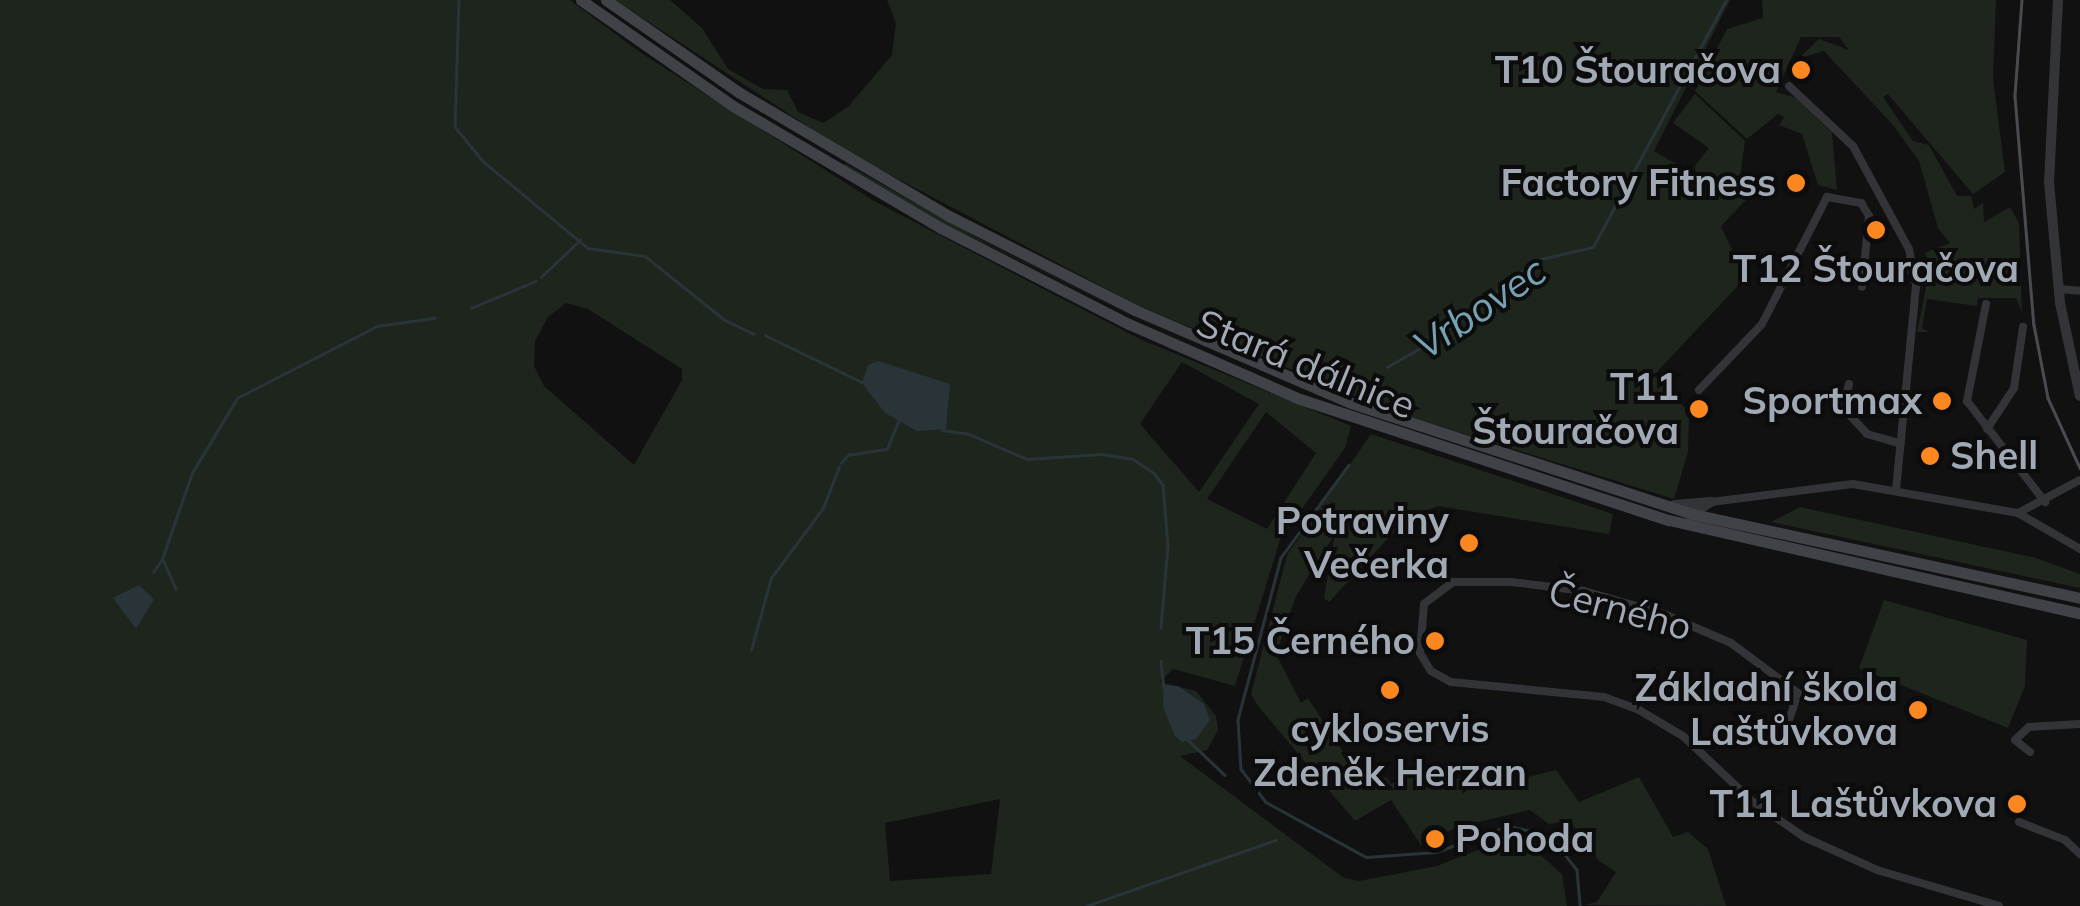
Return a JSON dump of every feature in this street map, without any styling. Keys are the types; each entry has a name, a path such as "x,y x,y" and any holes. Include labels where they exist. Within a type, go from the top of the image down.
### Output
{"main road":[{"name":"Stará dálnice","path":"581,0 836,170 1130,324 1346,416 1669,520 2080,613"},
{"name":"Stará dálnice","path":"606,0 845,157 1135,310 1376,412 1674,505 1692,514 2080,598"}],"street":[{"path":"2058,0 2048,135 2059,290 2080,396"},
{"path":"1789,86 1860,155 1896,217 1914,270 1896,490"},
{"path":"1699,390 1762,324 1827,197 1845,195 1869,216 1862,287"},
{"path":"1864,271 1914,270"},
{"path":"2059,290 2080,291"},
{"path":"1986,304 1967,401 2046,502"},
{"path":"1986,429 2014,388 2023,327"},
{"path":"1849,384 1843,408 1866,434 1901,444"},
{"path":"2018,513 2046,502 2077,482"},
{"path":"1674,505 1824,485 1896,490 2018,513 2080,549"},
{"path":"1669,520 1692,514 1711,502"},
{"name":"Černého","path":"1783,738 1798,693 1732,643 1657,611 1584,590 1512,582 1453,582 1424,604 1420,653 1431,670 1451,682 1604,697 1639,710 1683,736 1752,801 1804,837 1877,870 1999,906"},
{"path":"2030,752 2016,740 2029,727 2080,724"},
{"path":"2018,822 2064,840 2080,854"}],"shaded area":[{"path":"0,0 570,0 641,53 874,201 1140,339 1351,426 1345,448 1280,540 1235,686 1173,669 1160,682 1196,691 1216,716 1218,730 1207,750 1180,756 1344,878 1359,881 1437,866 1506,839 1533,849 1562,874 1567,906 0,906","holes":["566,303 588,309 682,369 682,380 634,465 544,386 534,366 535,341 548,317","1182,362 1259,404 1199,492 1140,424","1266,412 1316,453 1267,529 1207,499","1000,799 991,874 890,881 885,823"]},
{"path":"615,0 670,0 702,28 728,69 763,89 787,90 798,112 823,123 848,107 892,55 896,23 887,0 1730,0 1654,151 1696,176 1695,166 1709,148 1673,123 1695,94 1745,141 1739,185 1746,200 1721,226 1735,257 1752,271 1654,375 1689,412 1688,452 1674,499 1391,411 1137,305 847,152"},
{"path":"1762,0 1996,0 1993,79 2005,172 1973,194 1888,94 1883,97 1913,141 1929,145 1957,196 1971,196 1974,209 1983,203 1984,222 2010,207 2019,223 2022,312 2016,298 1978,298 1977,306 1927,299 1922,328 1928,332 1917,332 1929,273 1937,284 1925,253 1950,243 1938,228 1919,161 1893,125 1824,51 1798,59 1819,39 1849,50 1839,37 1801,37 1776,92 1797,98 1832,133 1837,190 1818,185 1802,134 1779,125 1784,117 1778,114 1747,139 1695,91 1727,29 1763,18"},
{"path":"846,164 990,245 1225,361 939,221 841,165"},
{"path":"878,361 950,384 946,429 917,431 885,413 862,383 868,365"},
{"path":"1371,434 1613,514 1609,534 1438,506 1405,520 1329,602 1324,598 1335,534 1296,596 1276,654 1301,703 1308,698 1365,786 1386,777 1391,784 1418,771 1496,785 1556,770 1579,802 1639,777 1673,837 1688,832 1708,849 1726,906 1584,905 1597,902 1616,872 1599,861 1570,821 1549,824 1530,810 1460,826 1421,845 1391,800 1355,821 1258,706 1251,694 1287,555"},
{"path":"1800,507 2036,558 2080,574 2080,588 1771,522"},
{"path":"139,585 154,599 136,629 113,598"},
{"path":"1884,600 2027,640 2025,686 2008,728 1859,668"},
{"path":"1164,685 1178,686 1204,704 1210,720 1196,739 1182,742 1175,736 1163,707"}],"waterway":[{"path":"459,0 455,127 484,162 588,248 645,256 725,320 754,334"},
{"name":"Vrbovec","path":"1387,367 1429,343 1537,260 1593,247 1726,0"},
{"path":"541,277 580,240"},
{"path":"471,308 536,281"},
{"path":"176,590 162,559 192,473 237,398 377,326 434,318"},
{"path":"765,335 862,382"},
{"path":"841,463 848,455 887,449 899,420"},
{"path":"942,430 969,434 1027,459 1102,454 1133,459 1155,474 1163,485 1168,545 1161,628"},
{"name":"Vrbovec","path":"1349,465 1281,558 1238,720 1241,769 1266,802 1366,857 1436,852 1508,826 1550,835 1577,870 1580,906"},
{"path":"751,650 771,578 823,508 839,467"},
{"path":"153,572 161,561"},
{"path":"1161,661 1164,688"},
{"path":"1187,739 1225,775"},
{"path":"1086,906 1276,840"}],"tram line":[{"path":"2022,0 2015,96 2034,325 2048,398 2080,468"}],"place":[{"name":"T10 Štouračova","path":"1801,70"},
{"name":"Factory Fitness","path":"1796,183"},
{"name":"T12 Štouračova","path":"1876,230"},
{"name":"Sportmax","path":"1942,401"},
{"name":"T11 Štouračova","path":"1699,409"},
{"name":"Shell","path":"1930,456"},
{"name":"Potraviny Večerka","path":"1469,543"},
{"name":"T15 Černého","path":"1435,641"},
{"name":"cykloservis Zdeněk Herzan","path":"1390,690"},
{"name":"Základní škola Laštůvkova","path":"1918,710"},
{"name":"T11 Laštůvkova","path":"2017,804"},
{"name":"Pohoda","path":"1435,839"}]}
